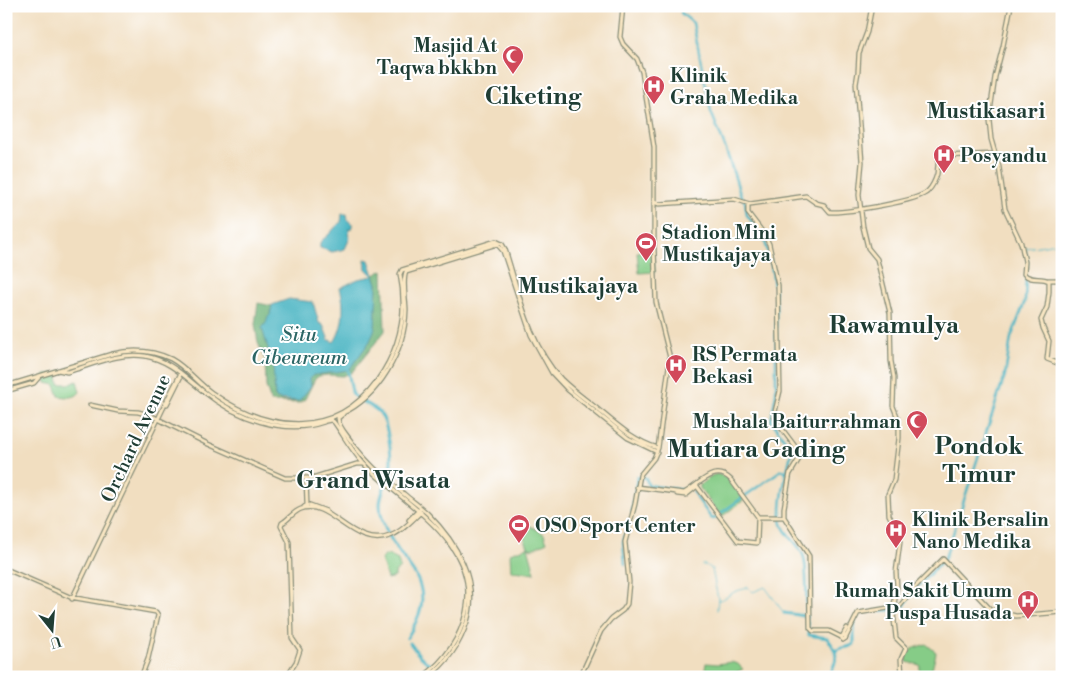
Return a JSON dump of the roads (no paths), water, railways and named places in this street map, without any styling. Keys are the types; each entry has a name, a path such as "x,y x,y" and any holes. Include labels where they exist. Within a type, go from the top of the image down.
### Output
{"street":[{"path":"580,677 600,631 627,604 629,577 625,542 635,504 639,477 654,458 657,450 670,358 656,302 654,147 646,91 639,64 620,37 623,6"},
{"path":"872,6 868,32 859,53 856,86 862,164 859,195 867,246 876,258 890,312 891,361 894,378 893,406 899,421 899,438 894,480 888,494 888,506 889,517 900,539 896,572 897,587 893,609 896,639 906,648 901,659 902,677"},
{"path":"1011,6 990,106 990,135 999,167 1006,213 1014,226 1022,247 1025,262 1024,273 1032,279 1062,280"},
{"path":"654,202 659,204 734,199 746,203 806,196 816,203 824,205 830,212 860,209 924,195 935,179 938,161 941,156 996,154"},
{"path":"746,203 750,215 767,239 778,285 780,391 774,416 800,454 790,474 782,517 809,556 810,626 813,629 828,630 843,636 859,612 893,609 900,605 908,593 944,560 987,609 992,612 1016,616 1062,612"},
{"path":"654,208 659,204"},
{"path":"341,427 338,420 364,398 384,371 400,337 403,311 400,272 403,269 494,242 500,242 504,246 528,323 543,357 570,388 625,432 642,444 657,450"},
{"path":"1047,280 1049,294 1042,319 1043,328 1049,341 1047,359 1062,365"},
{"path":"6,386 119,352 136,351 151,353 175,362 223,402"},
{"path":"55,371 67,372 113,358 136,355 172,365 223,402 264,423 285,427 307,427 343,414"},
{"path":"67,368 64,370 67,372"},
{"name":"Orchard Avenue","path":"74,597 181,373"},
{"path":"6,392 34,383 40,375"},
{"path":"233,408 267,421 299,425 332,417 360,401"},
{"path":"90,405 118,411 141,412 159,418 280,476 308,478 355,463 360,456"},
{"path":"159,418 208,444 280,477 294,480 308,478 357,464 364,464"},
{"path":"343,435 335,419 364,464 421,510 445,533 460,556 469,581 471,601 468,619 458,644 446,661 428,677"},
{"path":"326,421 333,421 360,456 367,460 387,482"},
{"path":"637,487 683,495 690,493 698,485 714,474 722,473 731,480 758,517 757,538 752,543 736,540 698,485"},
{"path":"308,478 308,507"},
{"path":"282,524 295,511 307,506 308,478"},
{"path":"308,507 323,512 363,536 374,539 389,536 399,531 421,510"},
{"path":"282,524 298,510 308,507 322,509 366,536 389,536"},
{"path":"421,510 457,555 466,578 468,594 464,620 458,637 443,659 422,677"},
{"path":"758,517 782,517"},
{"path":"282,524 289,542 292,638 300,650 296,662 286,677"},
{"path":"6,569 74,597 156,614 140,677"}],"water":[{"path":"342,214 347,214 348,220 352,223 352,228 348,229 350,238 345,249 332,252 320,248 321,241 341,222"},
{"name":"Situ Cibeureum","path":"365,259 369,260 377,284 375,328 370,341 349,370 313,375 310,379 311,386 299,401 277,399 275,396 273,365 262,328 270,315 272,305 289,299 313,302 319,323 323,325 329,340 334,342 340,330 343,316 340,288 358,279 373,276 366,269"}],"waterway":[{"path":"684,6 681,13 693,23 711,112 745,202 747,215 764,238 771,263 776,302 776,393 771,420 791,448 782,495 781,519 784,529 801,550 805,561 806,616"},
{"path":"1026,274 1028,264 1026,248 1057,243 1062,220"},
{"path":"881,611 903,609 911,594 945,558 1005,375 1011,338 1025,301 1026,279"},
{"path":"348,371 354,396 380,413 387,433 391,466 380,501 381,515 393,543 420,584 422,600 416,623 407,638"},
{"path":"721,513 780,471 784,470 786,474"},
{"path":"632,512 637,477 646,478 648,485 683,490"},
{"path":"693,492 711,518 714,519 720,515"},
{"path":"625,564 623,542 627,529"},
{"path":"702,565 712,569 718,599 717,610"},
{"path":"718,600 748,587 753,592 765,587 784,613"},
{"path":"784,613 806,616 809,635 827,638 834,648 836,657 829,677"},
{"path":"854,637 855,621"},
{"path":"836,651 854,644 854,637"},
{"path":"410,643 432,667"},
{"path":"438,673 441,677"}],"place":[{"name":"Masjid At Taqwa bkkbn","path":"513,75"},
{"name":"Klinik Graha Medika","path":"654,105"},
{"name":"Posyandu","path":"944,174"},
{"name":"Stadion Mini Mustikajaya","path":"646,262"},
{"name":"RS Permata Bekasi","path":"676,384"},
{"name":"Mushala Baiturrahman","path":"917,440"},
{"name":"OSO Sport Center","path":"519,544"},
{"name":"Klinik Bersalin Nano Medika","path":"896,549"},
{"name":"Rumah Sakit Umum Puspa Husada","path":"1028,620"}],"district":[{"name":"Ciketing","path":"533,96"},
{"name":"Mustikasari","path":"986,111"},
{"name":"Mustikajaya","path":"578,286"},
{"name":"Rawamulya","path":"894,325"},
{"name":"Mutiara Gading","path":"756,449"},
{"name":"Pondok Timur","path":"979,460"},
{"name":"Grand Wisata","path":"373,480"}]}
